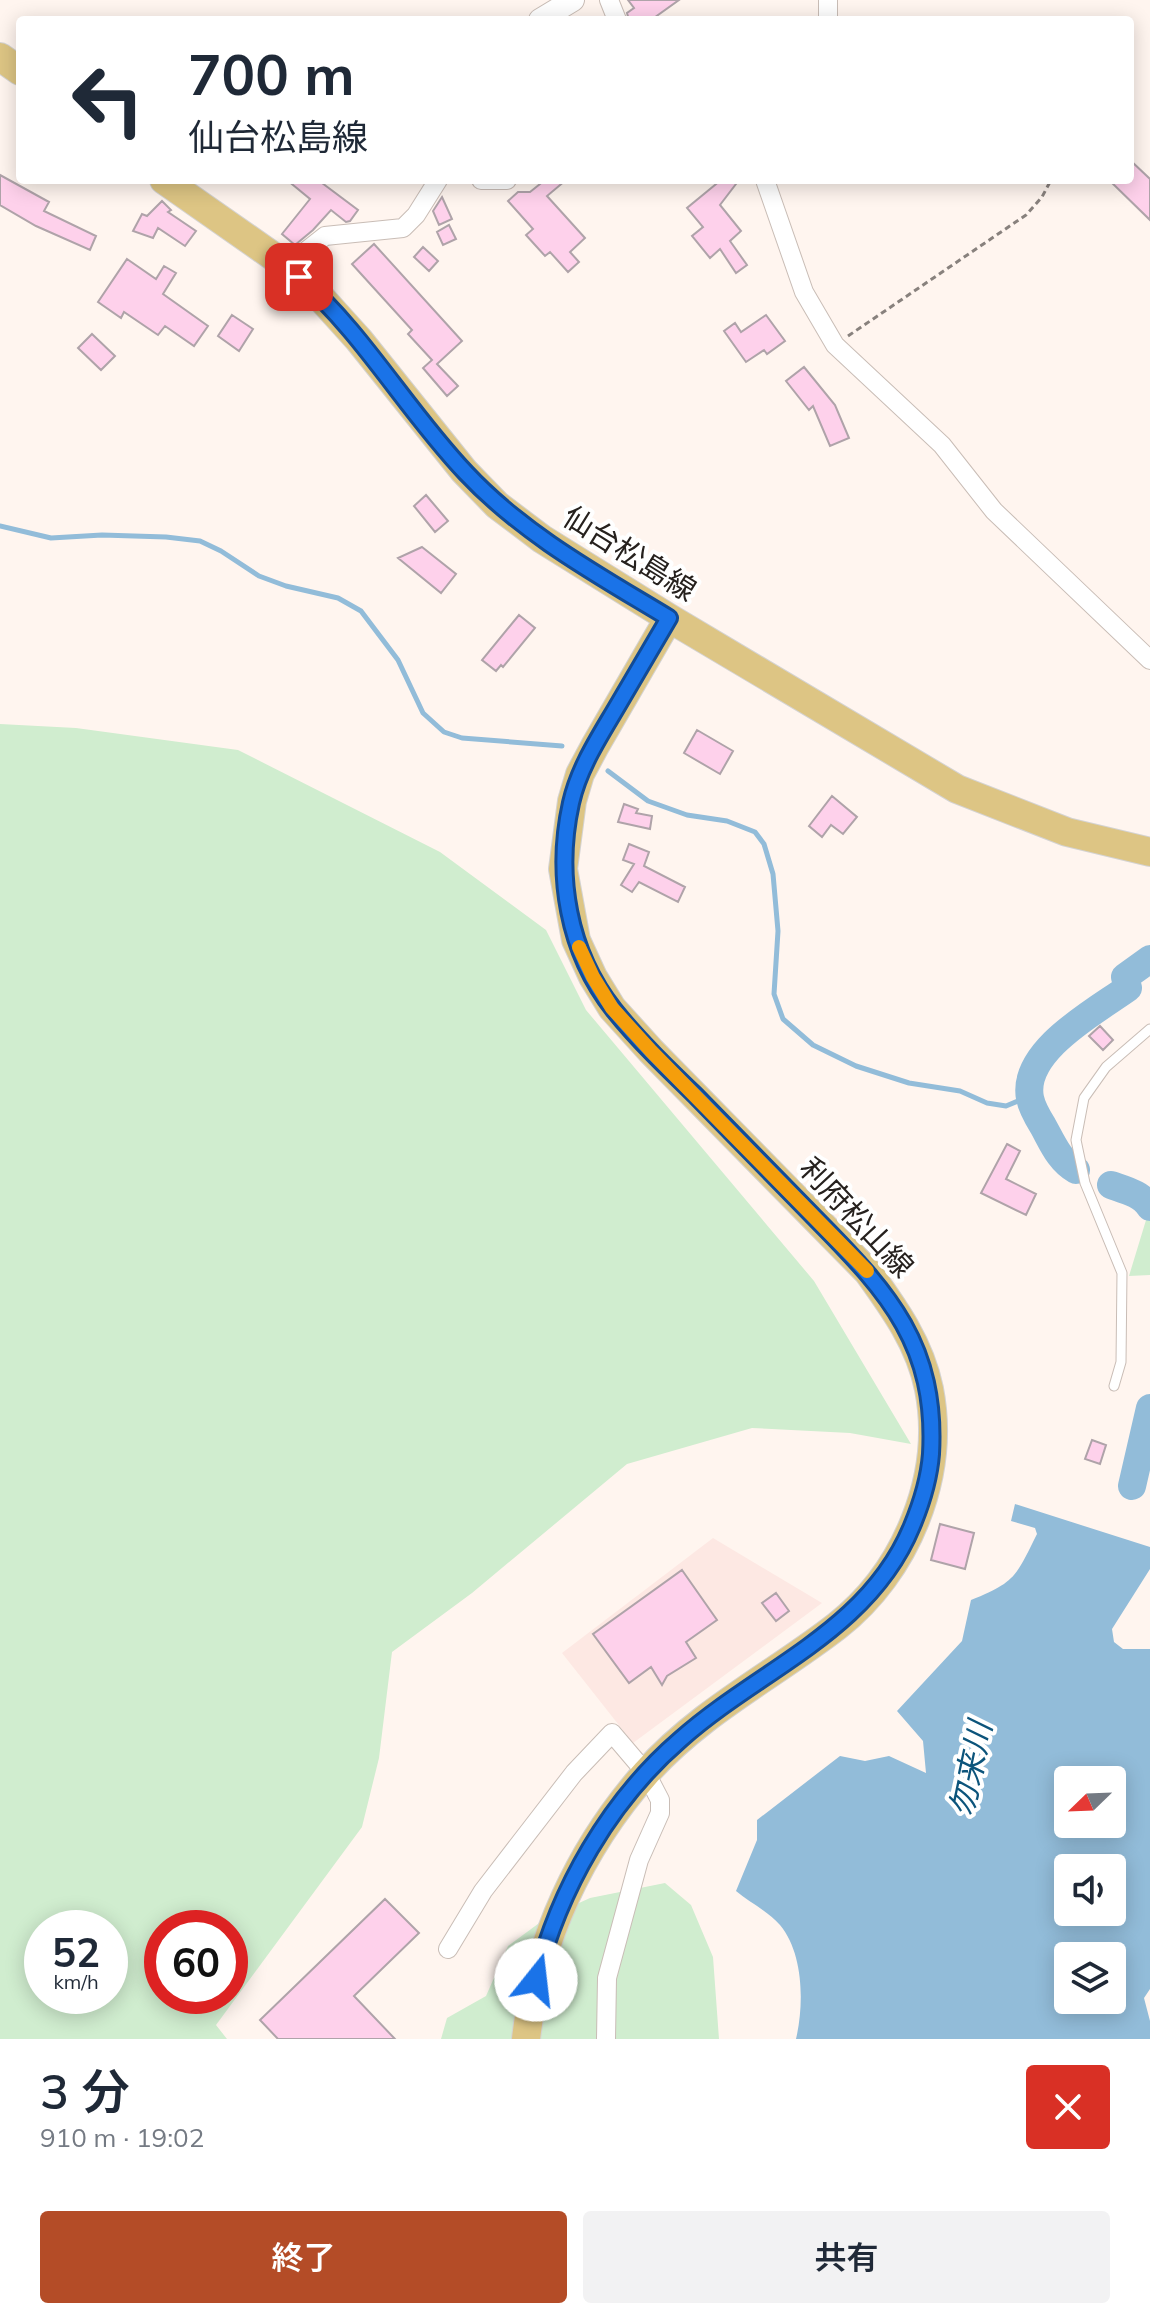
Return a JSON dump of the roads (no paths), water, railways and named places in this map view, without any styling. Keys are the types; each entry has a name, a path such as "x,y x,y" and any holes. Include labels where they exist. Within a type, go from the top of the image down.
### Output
{"main road":[{"name":"仙台松島線","path":"170,184 287,266 312,288 359,340 464,471 497,505 542,539 957,789 1067,832 1150,852"},
{"name":"利府松山線","path":"526,2039 529,2005 558,1913 597,1836 646,1773 680,1740 729,1701 839,1624 869,1597 891,1567 908,1535 925,1495 931,1456 929,1390 913,1342 897,1312 868,1272 612,1008 576,940 563,869 572,801 580,774 669,618"}],"street":[{"path":"547,16 573,0"},
{"path":"287,266 325,236 403,228 416,215 435,184"},
{"path":"766,184 804,292 835,345 942,445 994,511 1150,660"},
{"path":"448,1949 483,1891 574,1773 612,1733 646,1773 660,1800 660,1813 639,1860 607,1978 606,2039"}],"lane":[{"path":"1114,1386 1121,1362 1122,1273 1085,1183 1076,1140 1084,1098 1106,1067 1150,1029"}],"water":[{"path":"1015,1504 1150,1547 1150,1569 1112,1629 1114,1642 1123,1649 1150,1649 1150,1989 1144,1998 1150,2021 1150,2039 796,2039 801,1996 794,1950 780,1925 736,1891 757,1840 757,1820 840,1756 865,1761 889,1756 926,1773 923,1741 897,1711 962,1641 971,1600 997,1588 1019,1569 1037,1534 1035,1528 1011,1521"}],"waterway":[{"path":"0,526 51,538 102,535 200,541 259,576 338,598 361,611 398,660 423,713 444,732 462,738 562,746"},
{"path":"608,771 648,801 687,815 727,821 755,832 764,844 773,874 778,931 774,994 783,1019 813,1045 856,1066 909,1083 960,1091 987,1103 1006,1106 1030,1096"},
{"name":"勿来川","path":"1076,1170 1053,1145 1035,1113 1030,1098 1030,1081 1037,1064 1049,1049 1064,1034 1128,988 1125,977 1150,959"},
{"name":"勿来川","path":"1111,1185 1138,1196 1150,1207"},
{"name":"勿来川","path":"1132,1486 1150,1408"}]}
